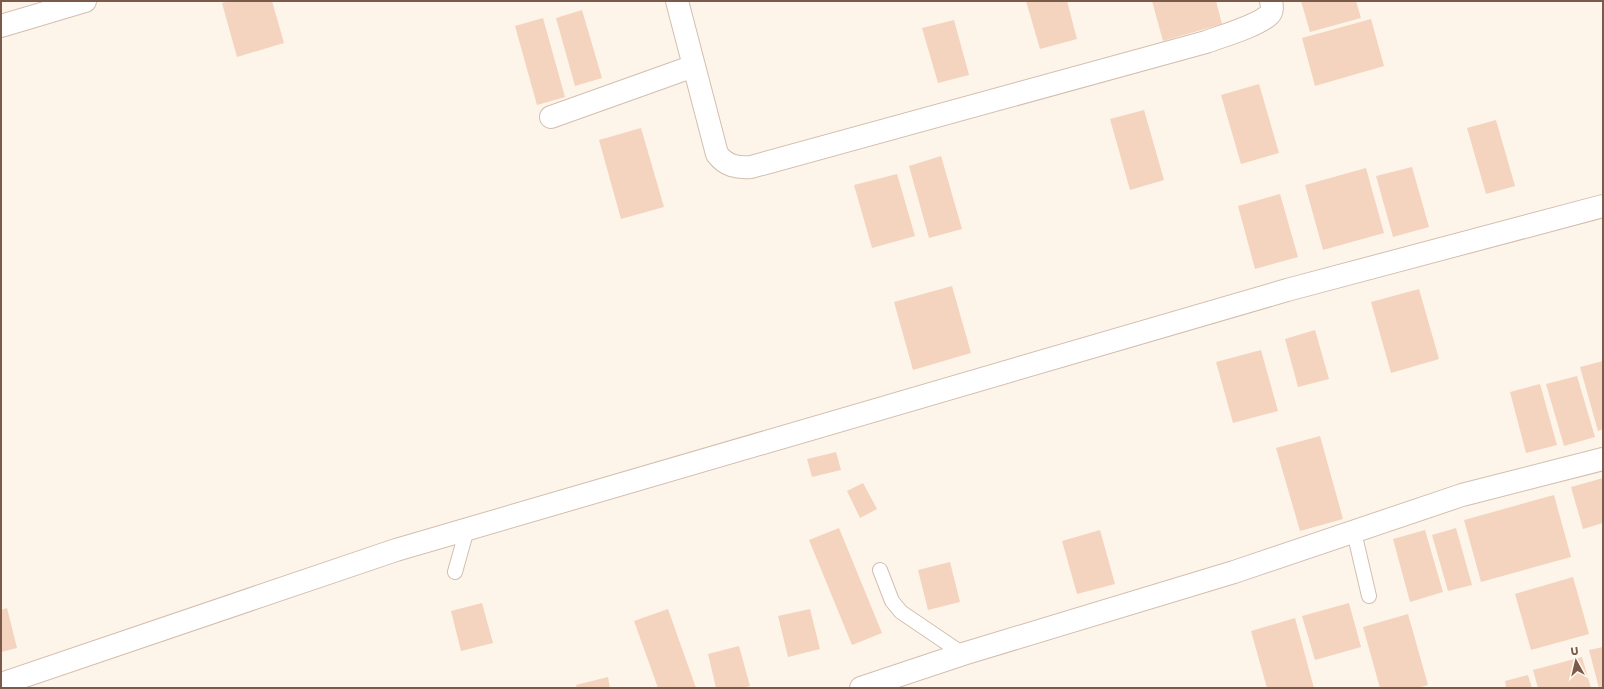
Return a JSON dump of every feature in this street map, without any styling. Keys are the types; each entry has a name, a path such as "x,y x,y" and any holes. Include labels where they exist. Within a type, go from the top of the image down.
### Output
{"street":[{"path":"1,26 85,1"},
{"path":"677,1 717,154 722,161 731,166 751,167 1206,42 1260,21 1270,15 1272,9 1271,1"},
{"path":"551,117 694,66"},
{"path":"1,684 396,550 1287,290 1603,206"},
{"path":"861,688 963,654 1234,572 1462,495 1603,459"}],"lane":[{"path":"455,572 468,529"},
{"path":"1354,532 1369,596"},
{"path":"880,570 892,601 901,612 963,654"}],"building":[{"path":"230,1 272,1 284,43 237,57 222,3"},
{"path":"1026,1 1067,1 1077,39 1040,49"},
{"path":"1152,1 1216,1 1222,24 1163,41"},
{"path":"1301,1 1356,1 1361,18 1310,32"},
{"path":"582,10 602,78 575,86 556,18"},
{"path":"543,18 565,97 537,105 515,26"},
{"path":"1371,19 1384,66 1315,86 1302,38"},
{"path":"954,20 969,75 938,83 922,28"},
{"path":"1259,84 1279,153 1241,164 1221,95"},
{"path":"1144,110 1164,180 1130,190 1110,119"},
{"path":"1496,120 1515,186 1486,194 1467,128"},
{"path":"641,128 664,207 621,219 599,140"},
{"path":"941,156 962,229 929,238 909,166"},
{"path":"1412,167 1429,227 1393,237 1376,176"},
{"path":"1366,168 1384,233 1323,250 1305,185"},
{"path":"897,174 915,236 872,248 854,185"},
{"path":"1280,194 1298,257 1255,269 1238,206"},
{"path":"952,286 971,353 913,370 894,302"},
{"path":"1419,289 1439,359 1391,373 1371,302"},
{"path":"1315,330 1329,379 1298,387 1285,339"},
{"path":"1261,350 1278,411 1233,423 1216,362"},
{"path":"1603,361 1603,429 1598,431 1580,367"},
{"path":"1577,376 1595,437 1564,446 1546,384"},
{"path":"1540,384 1557,445 1526,453 1510,392"},
{"path":"1320,436 1343,519 1300,531 1276,448"},
{"path":"836,452 841,470 812,477 807,459"},
{"path":"1603,478 1603,523 1583,529 1571,487"},
{"path":"863,483 877,509 860,518 847,491"},
{"path":"1554,495 1571,557 1481,582 1464,520"},
{"path":"839,528 882,633 852,645 809,540"},
{"path":"1456,528 1472,585 1448,591 1432,535"},
{"path":"1100,530 1115,584 1077,594 1062,541"},
{"path":"1425,530 1443,592 1410,602 1393,539"},
{"path":"950,562 960,602 928,610 918,570"},
{"path":"1573,577 1589,634 1531,650 1515,594"},
{"path":"482,603 493,643 461,651 451,611"},
{"path":"1349,603 1361,647 1315,660 1302,616"},
{"path":"7,608 17,648 1,652 1,610"},
{"path":"668,609 696,688 658,688 634,621"},
{"path":"810,609 820,649 788,657 778,616"},
{"path":"1408,614 1428,685 1417,688 1380,688 1363,627"},
{"path":"1295,618 1314,688 1267,688 1251,631"},
{"path":"739,646 750,686 741,688 716,688 708,654"},
{"path":"1603,647 1603,688 1599,688 1589,650"},
{"path":"1582,657 1591,688 1538,688 1533,670"},
{"path":"1528,675 1532,688 1506,688 1505,681"},
{"path":"608,677 610,688 577,688 576,685"}]}
